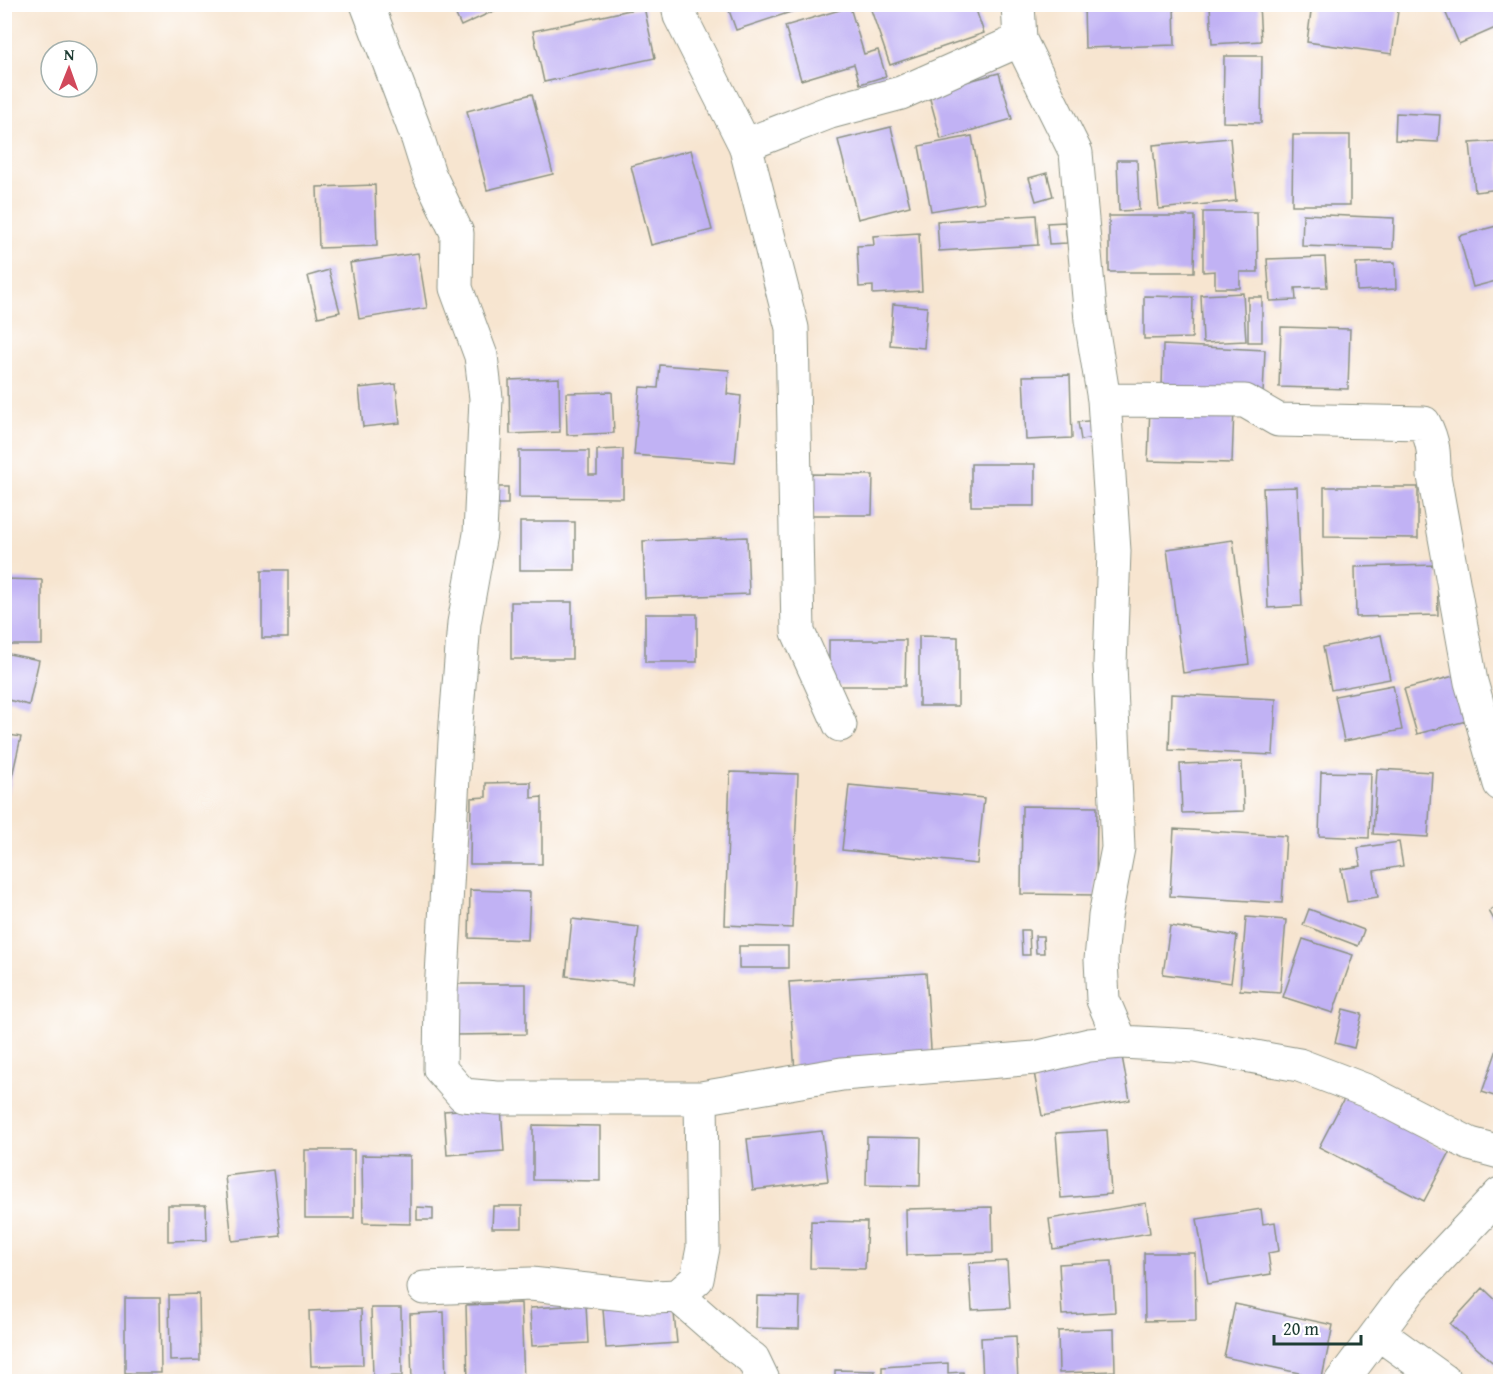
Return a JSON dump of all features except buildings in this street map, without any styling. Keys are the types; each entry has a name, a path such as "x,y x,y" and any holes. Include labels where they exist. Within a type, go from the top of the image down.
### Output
{"street":[{"path":"367,4 429,174 457,233 456,288 481,356 486,398 480,534 464,623 456,723 441,994 440,1069 463,1095 497,1098 700,1098 842,1074 1035,1058 1089,1045 1121,1042 1196,1046 1299,1065 1367,1091 1470,1144 1500,1152"},
{"path":"678,4 681,16 745,145 792,328 798,632 840,725"},
{"path":"1018,4 1020,40 1076,153 1091,320 1104,400 1114,551 1110,664 1118,849 1105,916 1101,960 1103,1000 1121,1042"},
{"path":"745,145 830,112 901,93 1020,40"},
{"path":"1104,400 1245,401 1278,420 1424,423 1431,437 1434,453 1434,476 1471,682 1500,784"},
{"path":"424,1288 531,1284 653,1297 678,1296 697,1279 703,1248 700,1098"},
{"path":"1341,1382 1412,1287 1500,1194"},
{"path":"678,1296 753,1359 764,1382"},
{"path":"1378,1333 1446,1382"}]}
